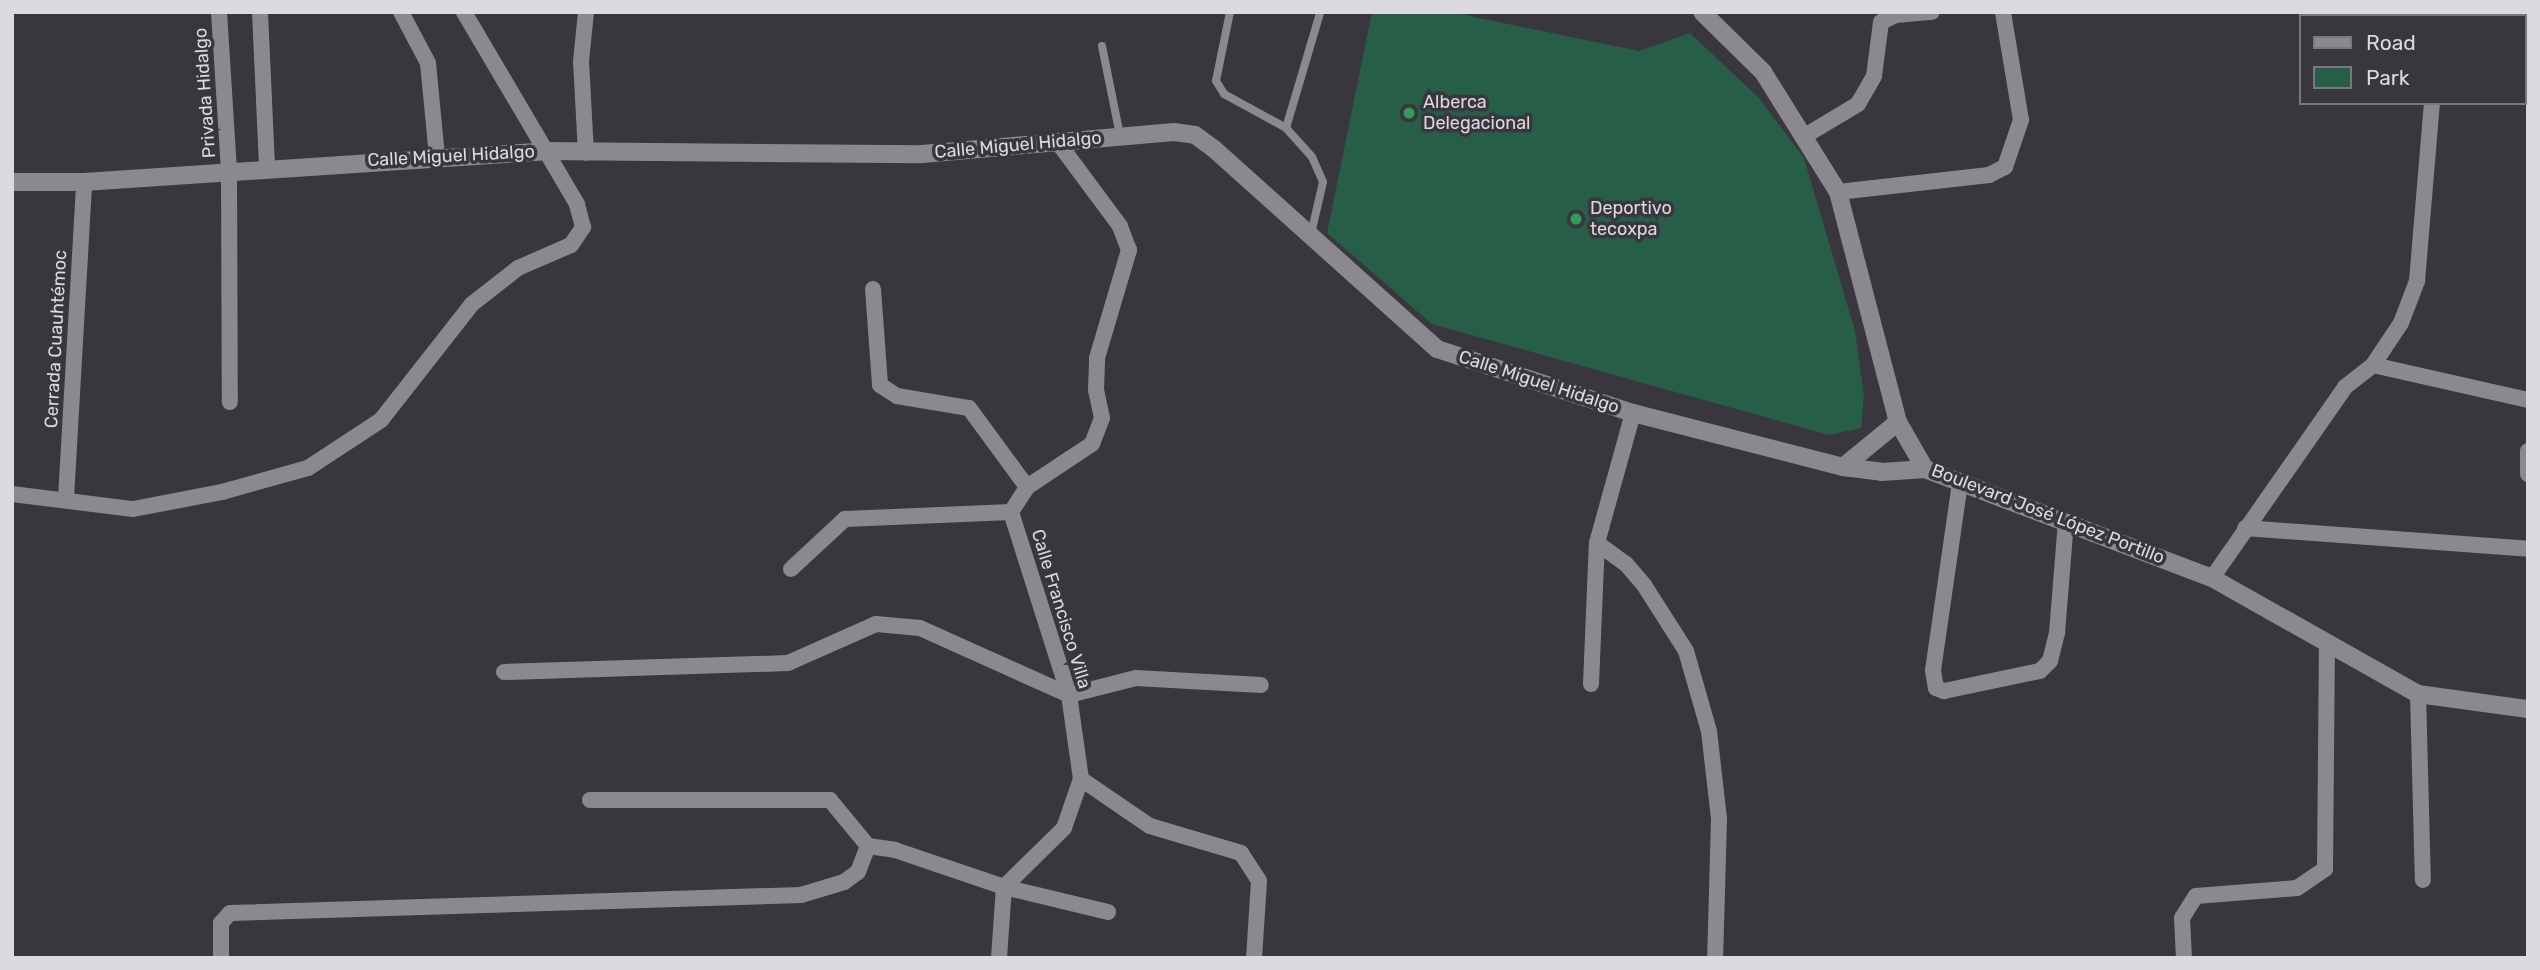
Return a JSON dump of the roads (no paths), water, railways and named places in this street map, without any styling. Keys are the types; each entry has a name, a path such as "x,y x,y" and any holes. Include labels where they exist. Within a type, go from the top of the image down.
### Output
{"street":[{"name":"Privada Hidalgo","path":"219,12 229,171 230,402"},
{"path":"260,12 267,169"},
{"path":"401,12 428,63 437,157"},
{"path":"12,494 66,498 133,509 222,492 307,468 381,420 471,304 518,268 571,245 583,227 577,204 464,12"},
{"path":"586,12 581,61 586,153"},
{"name":"Boulevard José López Portillo","path":"1702,12 1763,72 1838,192 1898,422 1925,469 2212,578 2418,694 2528,709"},
{"path":"1803,137 1858,104 1874,76 1881,22 1896,15 1932,12"},
{"path":"1838,192 1989,175 2005,167 2021,120 2003,12"},
{"path":"2212,578 2344,387 2373,365 2400,323 2417,281 2432,105"},
{"name":"Calle Miguel Hidalgo","path":"12,182 84,182 545,151 922,154 1059,144 1119,135 1195,135 1437,349 1633,413 1843,467 1882,472 1925,469"},
{"name":"Calle Francisco Villa","path":"1004,887 1064,828 1082,779 1069,695 1011,513 1027,487 1092,444 1102,418 1096,390 1097,358 1129,250 1120,226 1059,144"},
{"name":"Cerrada Cuauhtémoc","path":"66,498 84,182"},
{"path":"873,289 880,385 897,396 969,408 1027,487"},
{"path":"2373,365 2528,400"},
{"path":"1591,684 1597,543 1633,413"},
{"path":"1843,467 1898,422"},
{"path":"2528,451 2528,474"},
{"path":"1960,483 1933,670 1936,688 1944,691 2040,671 2050,661 2057,633 2066,522"},
{"path":"792,569 845,519 1011,513"},
{"path":"2245,528 2528,549"},
{"path":"1597,543 1626,564 1644,584 1686,652 1709,731 1719,819 1715,958"},
{"path":"504,672 788,663 876,624 920,628 1069,695 1136,678 1261,685"},
{"path":"2184,958 2182,918 2196,896 2297,888 2325,869 2327,642"},
{"path":"2418,694 2423,880"},
{"path":"1082,779 1150,825 1241,853 1259,881 1254,958"},
{"path":"590,800 830,800 868,846 895,850 1004,887 1108,912"},
{"path":"221,958 221,923 230,913 801,895 844,882 858,872 868,846"},
{"path":"999,958 1004,887"}],"lane":[{"path":"1230,12 1216,81 1224,94 1286,128 1312,157 1323,182 1310,235"},
{"path":"1286,128 1320,13"},
{"path":"1102,46 1119,135"}],"place":[{"name":"Alberca Delegacional","path":"1409,113"},
{"name":"Deportivo tecoxpa","path":"1576,219"}]}
